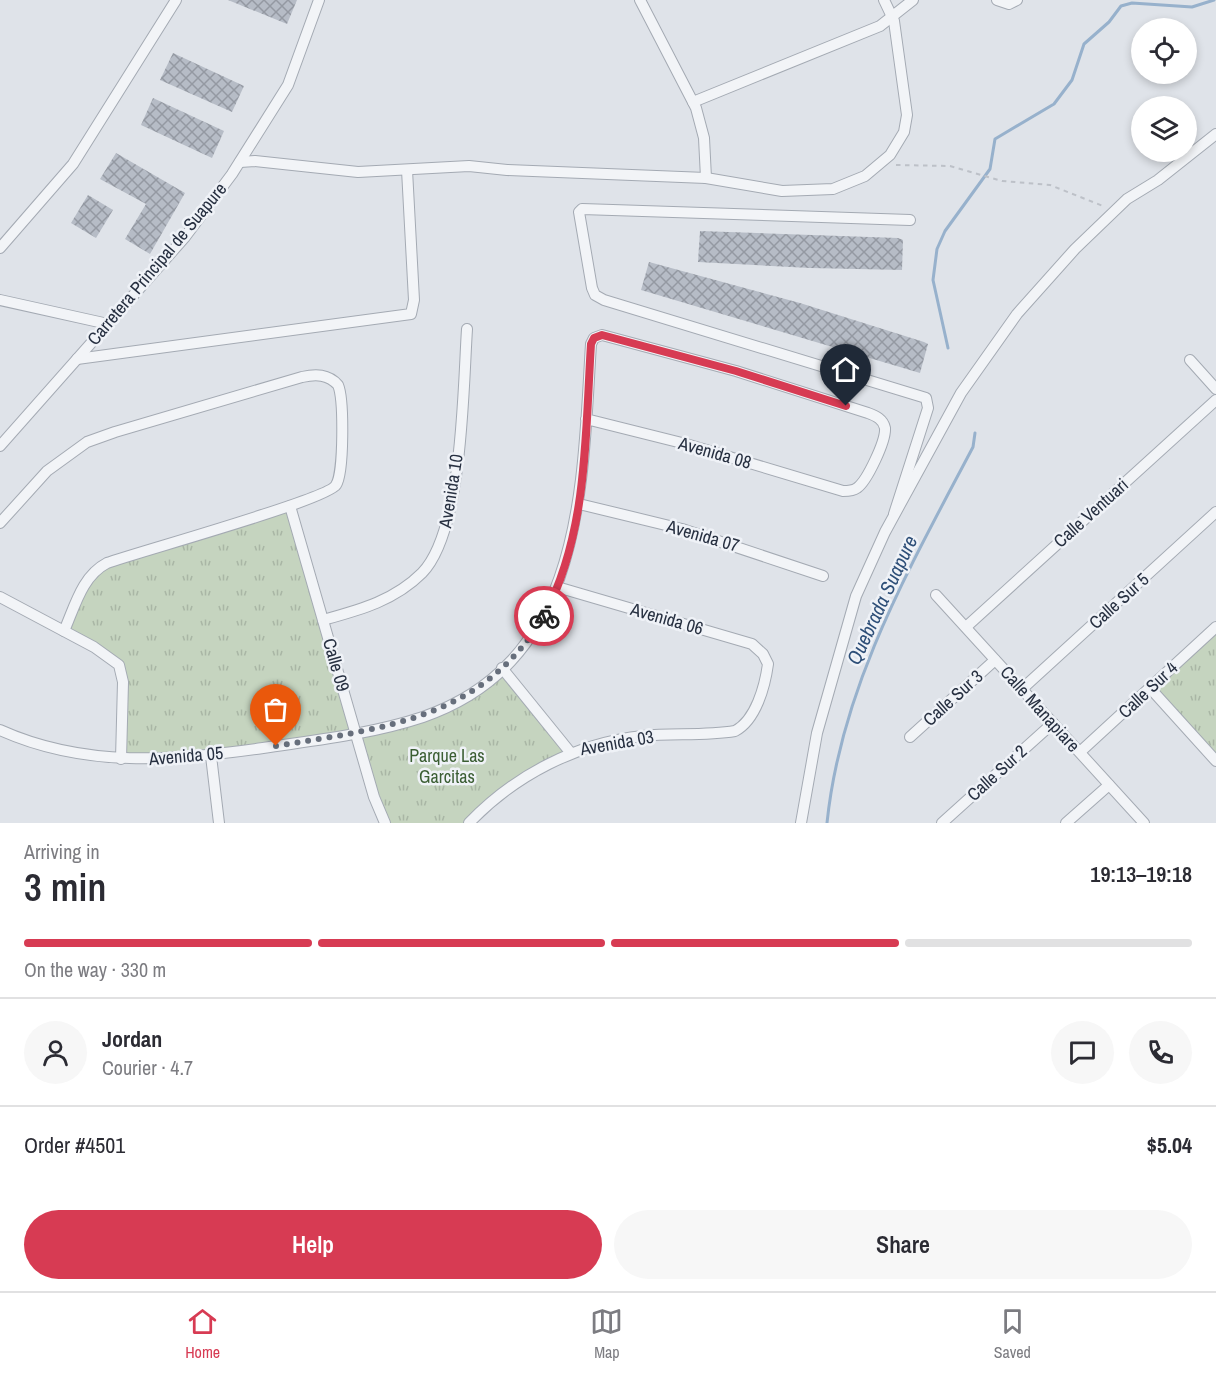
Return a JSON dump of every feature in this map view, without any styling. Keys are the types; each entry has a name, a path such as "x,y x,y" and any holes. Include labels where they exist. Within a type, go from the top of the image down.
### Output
{"street":[{"path":"0,248 73,164 176,0"},
{"name":"Carretera Principal de Suapure","path":"0,446 199,220 240,162 288,85 319,0"},
{"path":"640,0 702,124 706,178"},
{"path":"240,162 255,160 358,172 469,166 507,170 706,178 767,190 833,189 852,183 878,165 898,143 904,132 907,115 893,18 884,0"},
{"path":"693,102 880,27 913,0"},
{"path":"997,0 1009,4 1017,0"},
{"path":"801,823 817,733 850,611 894,514 961,393 1017,314 1114,211 1216,134"},
{"path":"77,359 411,314 414,300 407,170"},
{"path":"894,514 928,408 926,398 604,300 595,295 592,288 579,212 582,210 910,220"},
{"path":"0,300 108,324"},
{"name":"Avenida 10","path":"323,620 381,602 408,585 435,555 451,511 468,329"},
{"name":"Avenida 05","path":"0,730 58,749 121,759 167,760 211,756 356,733 406,722 440,710 459,700 502,669 534,632 557,587 569,550 579,504 591,344 594,338 602,335 736,371 868,413 882,421 885,430 881,447 861,483 853,490 843,491"},
{"path":"1190,360 1216,389"},
{"path":"0,523 47,471 68,454 97,438 277,383 313,375 328,377 338,385 343,404 338,479 332,489 290,506 117,559 97,568 85,582 64,631"},
{"name":"Calle Ventuari","path":"966,627 1216,400"},
{"name":"Avenida 08","path":"586,419 686,444 843,491"},
{"name":"Avenida 07","path":"579,504 702,535 823,576"},
{"name":"Calle 09","path":"290,506 356,733 385,823"},
{"name":"Calle Sur 5","path":"1022,689 1216,512"},
{"name":"Avenida 06","path":"557,587 752,644 763,654 768,664 763,685 749,721"},
{"name":"Calle Manapiare","path":"936,595 1144,823"},
{"path":"0,597 103,653 119,665 123,682 121,759"},
{"name":"Calle Sur 4","path":"1080,752 1216,627"},
{"name":"Calle Sur 3","path":"910,736 995,660"},
{"path":"502,669 570,752"},
{"path":"1150,688 1216,761"},
{"name":"Avenida 03","path":"469,823 514,786 570,752 590,745 627,738 735,731 749,721"},
{"name":"Calle Sur 2","path":"942,823 1053,723"},
{"path":"211,756 219,823"},
{"path":"1066,823 1109,784"}],"path":[{"path":"878,165 950,166 1002,181 1050,185 1114,211"}],"green space":[{"path":"290,506 356,733 276,746 121,759 122,672 64,631 92,572"},
{"path":"1216,627 1216,761 1150,688"},
{"name":"Parque Las Garcitas","path":"502,668 570,752 469,823 385,823 356,733 440,710"}],"building":[{"path":"228,0 297,0 287,24"},
{"path":"173,53 244,86 232,112 160,80"},
{"path":"153,98 224,131 212,158 141,125"},
{"path":"116,153 185,193 150,254 125,239 146,204 100,179"},
{"path":"88,195 113,210 96,238 71,223"},
{"path":"700,231 898,238 903,240 902,270 698,262"},
{"path":"649,262 800,303 924,342 928,344 920,373 641,290"}],"waterway":[{"name":"Quebrada Suapure","path":"948,348 933,280 937,249 945,231 990,169 995,139 1054,104 1072,80 1084,44 1109,22 1121,6 1132,3 1192,7 1214,0"},
{"name":"Quebrada Suapure","path":"827,823 835,772 847,723 863,675 903,583 973,447 975,433"}],"way so far":[{"path":"276,746 361,732 424,717 440,710 474,690 509,663 522,649 544,616"}],"route":[{"path":"544,616 555,594 575,529 582,482 591,344 594,338 602,335 736,371 846,406"}]}
